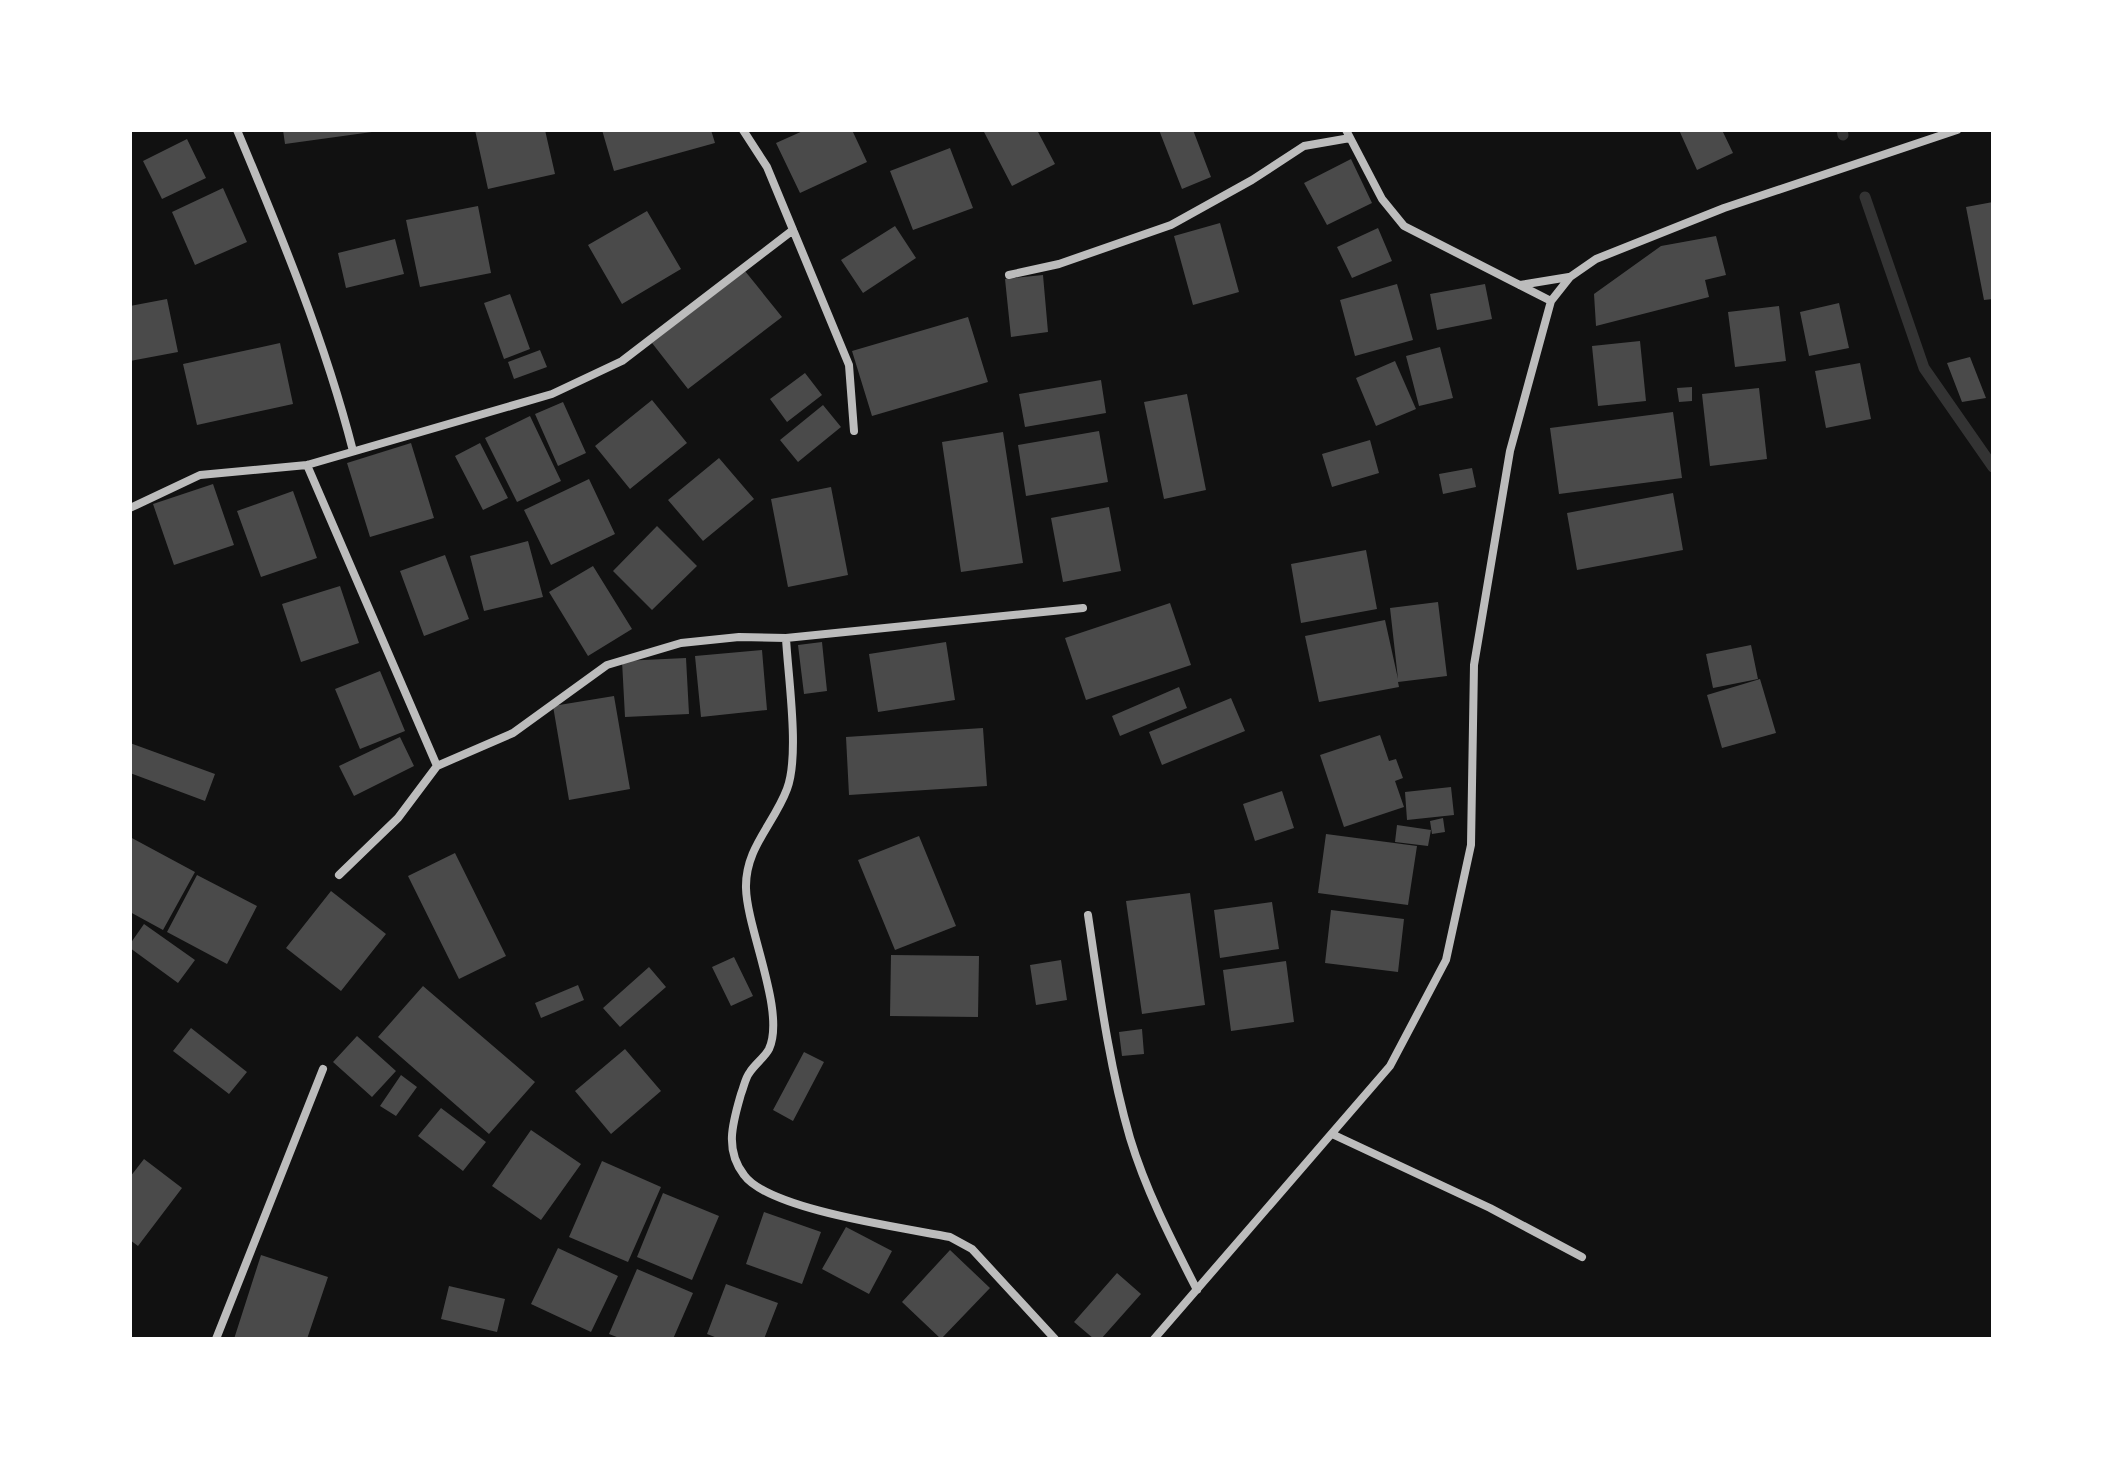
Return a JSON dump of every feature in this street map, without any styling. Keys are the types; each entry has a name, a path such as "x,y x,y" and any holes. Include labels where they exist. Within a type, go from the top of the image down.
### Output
{"street":[{"path":"237,130 283,240 339,395 353,451"},
{"path":"743,130 767,167 849,365 854,431"},
{"path":"1154,1339 1390,1066 1446,960 1471,845 1474,665 1510,451 1551,301 1570,277 1596,259 1724,208 1957,130"},
{"path":"1009,275 1059,264 1171,225 1252,180 1304,146 1348,134 1382,199 1404,226 1551,301"},
{"path":"130,508 200,475 307,465 552,394 622,361 793,230"},
{"path":"1520,285 1570,277"},
{"path":"307,465 437,766"},
{"path":"339,875 398,818 437,766 513,733 607,665 681,643 739,637 786,638 1083,608"},
{"path":"786,638 793,764 787,790 751,853 746,875 746,902 770,1001 772,1030 769,1049 748,1074 731,1126 732,1149 744,1176 759,1187 798,1205 950,1237 972,1249 1055,1339"},
{"path":"1088,915 1104,1022 1130,1138 1166,1230 1197,1290"},
{"path":"216,1339 323,1069"},
{"path":"1332,1134 1490,1208 1582,1257"}],"building":[{"path":"283,130 372,130 372,132 285,144"},
{"path":"475,130 545,130 555,174 488,189"},
{"path":"602,130 711,130 715,143 614,171"},
{"path":"805,130 852,130 867,162 800,193 776,143"},
{"path":"983,130 1037,130 1055,164 1012,186"},
{"path":"1159,130 1193,130 1211,177 1182,189"},
{"path":"1679,130 1722,130 1733,153 1697,170"},
{"path":"187,139 206,178 162,199 143,161"},
{"path":"950,148 973,208 913,230 890,171"},
{"path":"1351,159 1372,203 1327,225 1304,183"},
{"path":"223,188 247,242 195,265 172,212"},
{"path":"1993,202 1993,299 1984,300 1966,207"},
{"path":"478,206 491,273 420,287 406,220"},
{"path":"647,211 681,269 622,304 588,245"},
{"path":"1220,223 1239,292 1193,305 1174,236"},
{"path":"895,226 916,258 863,293 841,260"},
{"path":"1378,228 1392,261 1352,278 1337,247"},
{"path":"1716,236 1726,275 1705,280 1709,297 1596,326 1594,294 1661,246"},
{"path":"395,239 404,274 346,288 338,253"},
{"path":"745,271 782,317 688,389 652,343"},
{"path":"1043,275 1048,332 1011,337 1005,279"},
{"path":"1397,284 1413,340 1355,356 1340,300"},
{"path":"1485,284 1492,319 1437,330 1430,294"},
{"path":"510,294 530,349 504,359 484,303"},
{"path":"167,299 178,352 130,361 130,306"},
{"path":"1839,303 1849,348 1809,356 1800,312"},
{"path":"1779,306 1786,361 1735,367 1728,312"},
{"path":"968,317 988,382 872,416 852,351"},
{"path":"1640,341 1646,401 1598,406 1592,346"},
{"path":"280,343 293,404 197,425 183,364"},
{"path":"1440,347 1453,398 1419,406 1406,356"},
{"path":"540,350 547,367 514,379 508,362"},
{"path":"1970,357 1986,398 1962,402 1947,363"},
{"path":"1395,361 1416,409 1376,426 1356,378"},
{"path":"1860,363 1871,419 1826,428 1815,371"},
{"path":"805,373 822,395 787,422 770,399"},
{"path":"1101,380 1106,413 1025,427 1019,394"},
{"path":"1692,387 1692,401 1679,402 1677,388"},
{"path":"1759,388 1767,459 1710,466 1702,394"},
{"path":"1187,394 1206,490 1164,499 1144,402"},
{"path":"652,400 687,443 630,489 595,446"},
{"path":"563,402 586,453 558,466 535,414"},
{"path":"823,405 841,427 798,462 780,440"},
{"path":"1673,412 1682,478 1559,494 1550,428"},
{"path":"530,416 561,481 517,502 485,438"},
{"path":"1099,431 1108,482 1026,496 1018,445"},
{"path":"1003,432 1023,563 961,572 942,442"},
{"path":"1370,440 1379,473 1332,487 1322,454"},
{"path":"411,443 434,518 370,537 347,463"},
{"path":"480,443 508,498 483,510 455,456"},
{"path":"719,458 754,499 703,541 668,500"},
{"path":"1472,468 1476,487 1443,494 1439,474"},
{"path":"589,479 615,534 551,565 524,510"},
{"path":"213,484 234,545 174,565 153,504"},
{"path":"831,487 848,575 788,587 771,499"},
{"path":"293,491 317,558 261,577 237,511"},
{"path":"1673,493 1683,550 1577,570 1567,513"},
{"path":"1109,507 1121,571 1063,582 1051,518"},
{"path":"657,526 697,566 652,610 613,571"},
{"path":"528,541 543,597 484,611 470,556"},
{"path":"1366,550 1377,609 1301,623 1291,564"},
{"path":"445,555 469,619 424,636 400,571"},
{"path":"593,566 632,629 588,656 549,592"},
{"path":"340,586 359,643 301,662 282,604"},
{"path":"1438,602 1447,676 1398,682 1399,687 1319,702 1305,636 1385,620 1398,679 1390,608"},
{"path":"1170,603 1191,665 1086,700 1065,638"},
{"path":"822,642 827,691 804,694 798,645"},
{"path":"946,642 955,700 878,712 869,654"},
{"path":"1751,645 1758,679 1713,688 1706,654"},
{"path":"762,650 767,710 701,717 695,656"},
{"path":"686,658 689,714 625,717 622,661"},
{"path":"380,671 405,731 360,749 335,689"},
{"path":"1760,679 1776,733 1722,748 1707,695"},
{"path":"1179,687 1187,708 1120,736 1112,716"},
{"path":"614,696 630,789 569,800 553,706"},
{"path":"1231,698 1245,731 1162,765 1149,732"},
{"path":"983,728 987,786 849,795 846,737"},
{"path":"1380,735 1389,761 1396,759 1403,778 1395,781 1404,807 1344,827 1320,755"},
{"path":"400,737 414,766 354,796 339,766"},
{"path":"130,743 215,774 205,801 130,773"},
{"path":"1451,787 1454,815 1407,820 1405,792"},
{"path":"1282,791 1294,828 1255,841 1243,804"},
{"path":"1443,818 1445,832 1432,834 1430,821"},
{"path":"1397,825 1431,830 1428,846 1395,842"},
{"path":"1326,834 1417,846 1408,905 1318,893"},
{"path":"919,836 956,926 895,950 858,860"},
{"path":"130,837 195,872 163,930 130,912"},
{"path":"455,853 506,956 459,979 408,876"},
{"path":"197,875 257,906 227,964 167,932"},
{"path":"331,891 386,934 341,991 286,948"},
{"path":"1190,893 1205,1005 1142,1014 1126,901"},
{"path":"1272,902 1279,949 1220,958 1214,910"},
{"path":"1331,910 1404,919 1398,972 1325,963"},
{"path":"144,924 195,960 178,983 130,948"},
{"path":"891,955 979,956 978,1017 890,1016"},
{"path":"734,957 753,996 731,1006 712,967"},
{"path":"1061,960 1067,1000 1036,1005 1030,965"},
{"path":"1286,961 1294,1022 1231,1031 1223,970"},
{"path":"649,967 666,987 620,1027 603,1008"},
{"path":"578,985 584,1000 541,1018 535,1003"},
{"path":"423,986 535,1082 489,1134 378,1037"},
{"path":"191,1028 247,1072 229,1094 173,1051"},
{"path":"1142,1029 1144,1054 1122,1056 1119,1032"},
{"path":"357,1036 396,1071 372,1097 333,1062"},
{"path":"625,1049 661,1091 611,1134 575,1091"},
{"path":"804,1052 824,1062 793,1121 773,1110"},
{"path":"401,1075 417,1087 396,1116 380,1106"},
{"path":"441,1108 486,1142 463,1171 418,1136"},
{"path":"531,1130 581,1164 541,1220 492,1186"},
{"path":"144,1159 182,1188 138,1246 130,1240 130,1177"},
{"path":"602,1161 661,1187 628,1262 569,1237"},
{"path":"663,1193 719,1216 692,1280 637,1257"},
{"path":"764,1212 821,1232 802,1284 746,1264"},
{"path":"846,1227 892,1251 869,1294 822,1269"},
{"path":"558,1248 618,1276 591,1332 531,1304"},
{"path":"950,1250 990,1288 941,1339 902,1302"},
{"path":"261,1255 328,1277 307,1339 234,1339"},
{"path":"637,1269 693,1293 673,1339 622,1339 609,1334"},
{"path":"1117,1273 1141,1294 1101,1339 1094,1339 1074,1322"},
{"path":"726,1284 778,1303 764,1339 720,1339 707,1334"},
{"path":"449,1286 505,1299 497,1332 441,1319"}],"waterway":[{"path":"1842,130 1843,135"},
{"path":"1865,197 1924,368 1993,467"}]}
